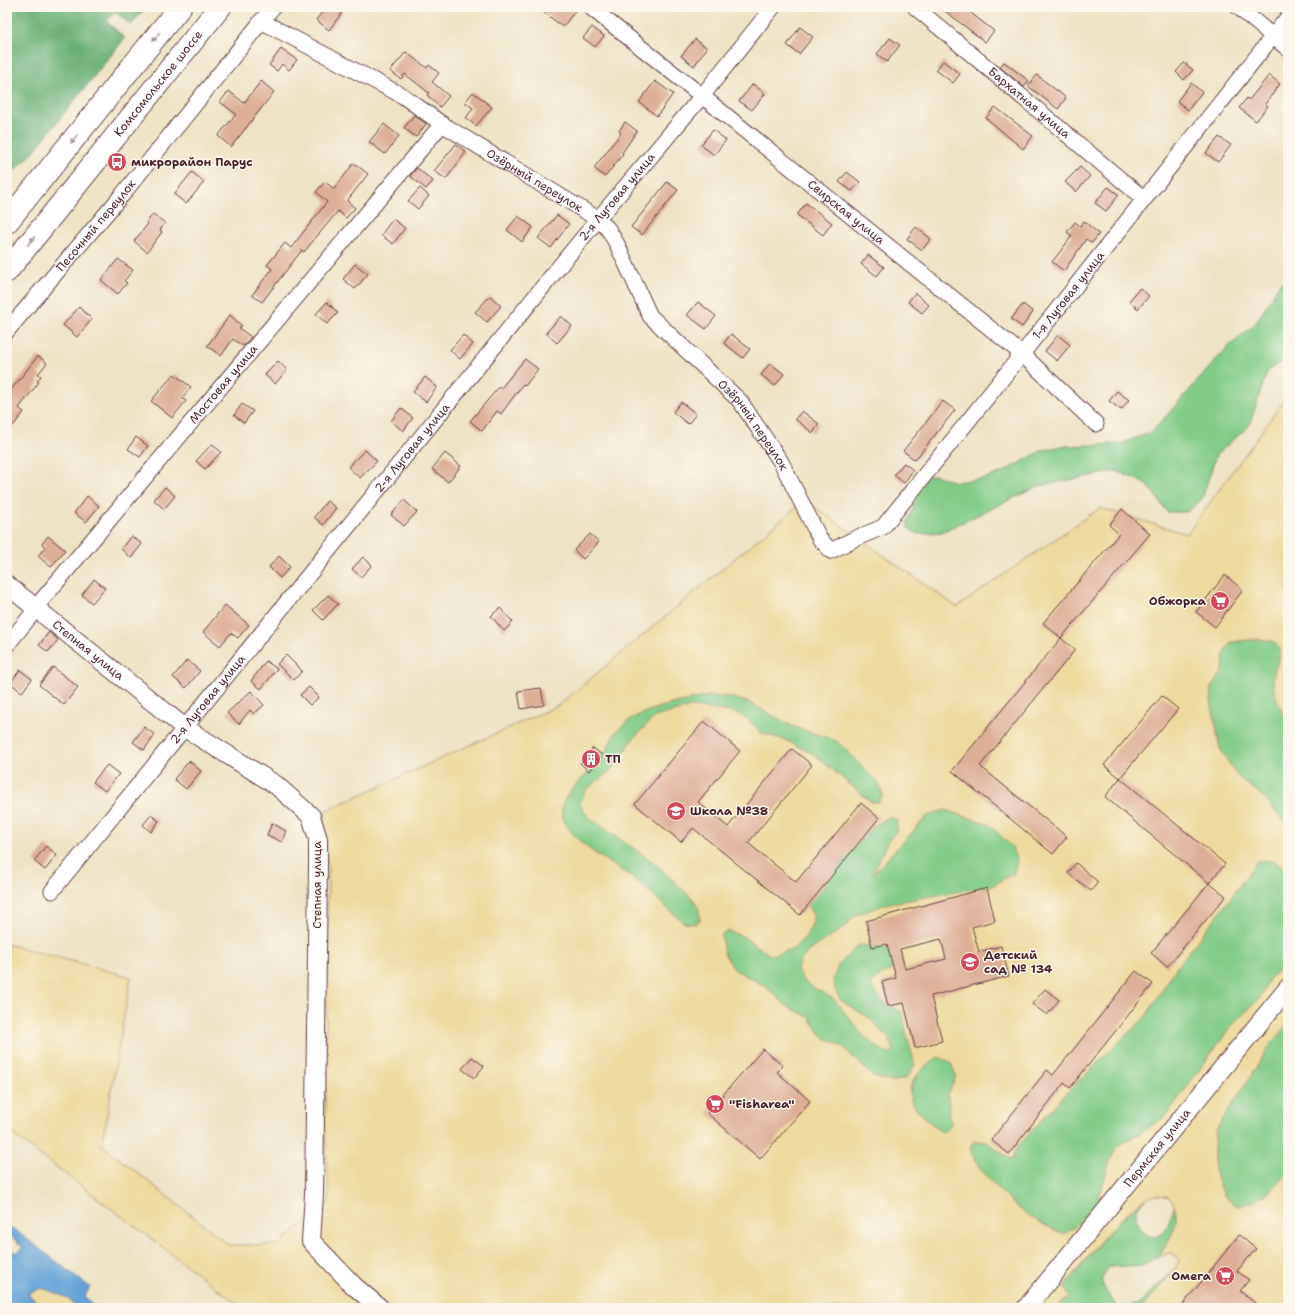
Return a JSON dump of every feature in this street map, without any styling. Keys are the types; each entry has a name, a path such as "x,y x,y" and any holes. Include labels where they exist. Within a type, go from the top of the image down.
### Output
{"main road":[{"path":"7,222 180,7"},
{"name":"Комсомольское шоссе","path":"7,272 220,7"}],"street":[{"name":"Песочный переулок","path":"7,331 122,195 273,7"},
{"name":"Свирская улица","path":"590,7 1022,354 1096,424"},
{"name":"2-я Луговая улица","path":"52,891 598,219 702,96 773,7"},
{"name":"Бархатная улица","path":"915,7 1144,199"},
{"path":"1238,7 1288,49"},
{"name":"1-я Луговая улица","path":"831,551 854,539 883,527 1022,354 1288,17"},
{"name":"Озёрный переулок","path":"261,21 403,96 442,124 598,219 608,229 617,244 650,316 740,401 781,462 820,539 831,551"},
{"name":"Мостовая улица","path":"7,645 37,608 41,600 442,124"},
{"name":"Степная улица","path":"7,584 185,728 276,785 311,816 318,839 314,1195 311,1241 354,1286 380,1308"},
{"name":"Пермская улица","path":"1026,1308 1288,988"}],"green space":[{"path":"7,7 146,7 131,25 115,12 107,22 125,38 30,156 7,177"},
{"path":"1288,277 1288,362 1281,362 1268,370 1249,426 1216,455 1202,499 1187,512 1167,512 1147,484 1116,471 1039,486 942,532 918,534 908,528 908,520 913,510 914,494 925,477 935,475 955,482 983,479 1003,472 1043,450 1063,446 1120,444 1152,432 1226,349 1256,323 1281,282"},
{"path":"1256,639 1273,641 1280,649 1280,657 1274,674 1288,726 1288,823 1282,819 1262,796 1237,776 1220,749 1211,701 1212,686 1223,671 1224,654 1231,642"},
{"path":"707,696 730,697 750,703 792,726 837,741 878,782 883,795 879,802 871,802 815,755 785,740 761,733 747,718 634,738 611,770 586,790 652,861 694,900 699,909 700,920 695,924 684,923 634,879 587,848 567,826 562,815 563,803 569,793 599,762 614,735 625,723 635,717 659,708"},
{"path":"945,810 989,824 1091,920 956,1076 948,1095 951,1124 948,1130 941,1132 920,1114 911,1100 910,1092 912,1084 918,1075 892,1082 873,1077 843,1047 822,1036 809,1017 788,1007 765,986 735,970 724,954 721,935 729,931 744,937 770,955 806,902 866,831 889,817 898,820 897,830 886,844 874,873 927,816","holes":["855,916 804,982 809,951 844,928"]},
{"path":"1269,859 1283,866 1288,872 1288,961 1270,978 1260,998 1233,1024 1165,1117 1117,1147 1109,1163 1098,1201 1074,1228 1064,1234 1028,1216 1005,1196 977,1163 970,1148 974,1141 987,1142 1012,1160 1016,1148 1067,1092 1146,1016 1176,968 1230,899 1257,861"},
{"path":"1288,1024 1288,1174 1259,1199 1245,1205 1237,1206 1227,1199 1218,1184 1214,1166 1216,1130 1273,1041"},
{"path":"1145,1200 1138,1209 1136,1216 1137,1222 1144,1233 1155,1237 1160,1235 1167,1227 1175,1204 1176,1227 1160,1255 1142,1265 1109,1267 1102,1277 1102,1286 1119,1308 1059,1308 1065,1286 1116,1223"},
{"path":"1175,1269 1142,1308 1119,1308 1139,1304"}],"sand":[{"path":"1288,395 1288,726 1275,694 1273,681 1280,649 1273,641 1256,639 1231,642 1224,654 1223,671 1212,686 1211,701 1220,749 1237,776 1262,796 1282,819 1288,823 1288,872 1274,862 1266,860 1257,861 1230,899 1176,968 1146,1016 1067,1092 1016,1148 1012,1160 987,1142 974,1141 970,1148 977,1163 990,1180 1005,1196 1028,1216 1063,1234 1074,1228 1098,1201 1109,1163 1117,1147 1165,1117 1233,1024 1260,998 1270,978 1288,961 1288,1024 1273,1041 1216,1130 1214,1166 1218,1184 1222,1192 1227,1199 1237,1206 1245,1205 1259,1199 1288,1174 1288,1308 1142,1308 1175,1269 1179,1261 1177,1256 1173,1254 1160,1255 1175,1227 1176,1212 1169,1197 1157,1195 1146,1199 1133,1208 1107,1234 1065,1286 1069,1298 1061,1303 1059,1308 243,1308 7,1130 7,944 131,977 102,1145 229,1245 277,1245 329,1203 325,1122 328,872 324,830 325,811 559,705 805,500 957,607 1100,508 1187,534","holes":["707,696 730,697 750,703 792,726 837,741 878,782 883,795 879,802 871,802 815,755 785,740 761,733 747,718 732,712 691,707 655,717 634,738 611,770 586,790 580,803 583,810 591,819 652,861 694,900 699,909 700,920 695,924 684,923 647,889 587,847 567,826 562,815 563,803 569,793 599,762 614,735 625,723 646,712 671,704","945,810 989,824 1012,847 1017,861 1014,873 992,886 886,904 854,916 844,928 809,951 800,961 797,970 804,982 834,999 865,1038 888,1054 894,1050 888,1038 869,1018 841,1001 835,990 833,979 838,965 858,945 883,947 892,951 894,968 874,980 871,986 883,1002 903,1013 915,1065 907,1078 892,1082 873,1077 843,1047 822,1036 809,1017 788,1007 765,986 735,970 724,954 721,935 729,931 744,937 770,955 793,949 806,936 813,922 813,915 806,902 866,831 889,817 897,820 897,830 886,844 873,874 927,816","938,1057 951,1062 956,1076 948,1095 951,1124 947,1130 941,1132 924,1117 913,1104 910,1097 912,1083 924,1068"]},
{"path":"42,1288 68,1298 77,1308 45,1308 26,1293"}],"water":[{"path":"7,1228 15,1230 90,1287 85,1296 94,1308 77,1308 68,1298 42,1288 27,1294 45,1308 7,1308 7,1247 16,1253 23,1248 7,1232"}],"building":[{"path":"326,7 335,7 342,13 329,30 316,20"},
{"path":"537,7 578,7 563,27"},
{"path":"940,7 963,7 994,31 985,42"},
{"path":"592,27 604,36 595,47 583,38"},
{"path":"800,27 813,37 799,54 787,45"},
{"path":"890,38 900,45 887,62 877,54"},
{"path":"695,39 707,48 694,66 681,56"},
{"path":"281,49 297,60 289,70 282,64 277,71 269,65"},
{"path":"406,52 427,68 429,65 439,73 432,82 449,96 440,107 427,95 429,93 405,74 401,79 390,71"},
{"path":"943,61 960,74 953,83 936,70"},
{"path":"1004,62 1029,81 1024,87 1000,67"},
{"path":"1184,63 1193,70 1184,80 1176,72"},
{"path":"1037,75 1066,98 1058,109 1028,86"},
{"path":"1269,75 1280,84 1265,104 1268,106 1256,121 1239,108 1247,98 1249,100"},
{"path":"261,81 274,92 231,147 218,136 236,114 220,102 229,91 244,103"},
{"path":"655,81 673,94 657,116 639,102"},
{"path":"1191,83 1202,92 1188,110 1177,101"},
{"path":"753,84 765,94 752,110 739,101"},
{"path":"473,92 492,107 476,126 466,118 473,108 465,102"},
{"path":"995,107 1033,136 1023,149 986,118"},
{"path":"414,115 426,124 416,137 404,128"},
{"path":"625,122 637,131 622,153 623,154 605,177 594,168 621,133 619,131"},
{"path":"384,124 399,136 385,154 369,142"},
{"path":"713,130 726,140 714,155 701,145"},
{"path":"1219,137 1231,145 1218,162 1206,153"},
{"path":"456,144 466,152 446,179 434,171"},
{"path":"354,163 368,174 347,201 355,208 346,218 338,211 304,252 302,250 262,302 252,295 272,269 267,265 285,243 291,248 327,202 316,192 325,182 334,189"},
{"path":"1080,167 1090,176 1076,192 1065,182"},
{"path":"417,168 433,181 426,189 410,176"},
{"path":"192,172 204,182 186,204 174,194"},
{"path":"847,172 860,182 852,191 839,182"},
{"path":"667,182 678,190 642,235 631,227"},
{"path":"1108,187 1119,195 1106,211 1095,203"},
{"path":"420,188 429,196 418,209 408,201"},
{"path":"806,203 832,223 823,235 797,215"},
{"path":"153,214 165,223 160,230 162,232 147,252 134,241 148,224 146,223"},
{"path":"557,215 569,224 551,248 538,238"},
{"path":"518,216 533,227 522,242 507,230"},
{"path":"393,219 405,228 393,244 381,235"},
{"path":"1084,221 1099,234 1092,243 1086,239 1064,271 1052,262 1072,236 1067,232 1075,222 1080,226"},
{"path":"916,227 931,239 922,250 907,239"},
{"path":"868,255 884,267 877,276 861,264"},
{"path":"118,259 133,270 124,281 127,283 118,294 101,280"},
{"path":"355,264 368,274 355,289 343,279"},
{"path":"1140,288 1149,296 1138,309 1129,301"},
{"path":"915,293 929,305 922,313 908,302"},
{"path":"490,296 501,306 487,322 475,312"},
{"path":"327,302 338,313 327,324 316,314"},
{"path":"698,302 716,316 706,329 687,315"},
{"path":"1023,304 1033,312 1022,327 1011,319"},
{"path":"79,307 92,319 77,337 63,325"},
{"path":"230,315 242,326 239,328 251,337 243,346 233,339 221,356 207,346"},
{"path":"561,316 572,326 557,343 546,333"},
{"path":"731,334 750,349 743,358 724,343"},
{"path":"463,335 473,344 460,359 450,350"},
{"path":"1058,335 1070,345 1057,361 1045,351"},
{"path":"38,356 47,363 38,374 41,376 37,381 39,382 19,408 24,412 13,426 7,422 7,395"},
{"path":"525,359 538,369 525,386 523,384 501,414 497,411 482,431 470,421 499,387 501,388"},
{"path":"278,361 287,370 275,384 265,375"},
{"path":"770,363 784,374 775,386 761,375"},
{"path":"174,374 191,387 182,398 186,401 172,418 151,401"},
{"path":"425,377 437,387 426,402 413,392"},
{"path":"1117,391 1129,400 1121,410 1109,401"},
{"path":"943,401 955,410 915,460 903,451"},
{"path":"681,402 696,414 688,424 673,412"},
{"path":"242,404 253,411 244,423 234,415"},
{"path":"401,408 413,418 403,431 391,421"},
{"path":"802,411 819,424 813,433 795,419"},
{"path":"136,437 148,446 140,457 128,449"},
{"path":"212,444 221,452 205,469 196,461"},
{"path":"365,450 377,461 360,478 348,467"},
{"path":"445,453 461,466 448,482 432,469"},
{"path":"904,463 913,470 904,483 894,475"},
{"path":"165,487 175,496 164,509 154,500"},
{"path":"87,496 99,506 86,522 74,513"},
{"path":"404,500 417,512 404,526 391,515"},
{"path":"327,501 336,508 323,525 314,517"},
{"path":"1122,509 1150,534 1061,638 1043,623 1119,534 1109,525"},
{"path":"590,534 599,542 583,559 574,550"},
{"path":"48,536 65,550 51,567 38,556 45,547 42,544"},
{"path":"131,536 142,544 131,558 121,549"},
{"path":"279,556 290,567 280,578 269,567"},
{"path":"363,557 372,565 361,577 352,569"},
{"path":"1225,575 1243,590 1215,627 1196,612"},
{"path":"94,579 105,588 92,603 82,595"},
{"path":"328,595 338,604 323,620 313,610"},
{"path":"225,605 249,625 238,638 231,633 220,646 203,632"},
{"path":"500,608 513,622 504,631 491,616"},
{"path":"49,632 58,640 48,652 39,645"},
{"path":"1061,638 1075,650 980,766 1067,837 1053,854 952,771"},
{"path":"286,655 302,671 294,680 277,664"},
{"path":"187,660 200,671 186,688 173,677"},
{"path":"266,661 277,669 261,689 251,681"},
{"path":"53,667 78,687 64,705 39,685"},
{"path":"20,670 32,679 22,692 10,683"},
{"path":"309,687 319,697 310,705 300,695"},
{"path":"541,688 544,705 521,709 518,691"},
{"path":"251,691 264,705 254,714 250,710 239,724 227,713"},
{"path":"1162,696 1178,709 1120,778 1104,765"},
{"name":"Школа №38","path":"704,721 740,751 698,802 728,827 792,749 812,765 748,843 796,882 861,803 879,818 800,915 693,828 681,842 635,804"},
{"path":"144,727 155,735 144,750 133,742"},
{"name":"ТП","path":"593,748 602,755 589,771 580,763"},
{"path":"189,761 201,771 186,789 174,779"},
{"path":"107,765 119,774 105,791 93,782"},
{"path":"1120,778 1225,864 1209,883 1105,797"},
{"path":"151,815 159,821 151,832 143,825"},
{"path":"272,823 286,831 282,842 267,835"},
{"path":"46,846 57,855 45,870 34,861"},
{"path":"1076,863 1098,882 1091,891 1068,873"},
{"path":"1209,883 1226,896 1167,967 1151,953"},
{"name":"Детский сад № 134","path":"987,888 995,921 972,927 979,952 1001,946 1009,976 931,996 942,1041 915,1048 904,1003 888,1006 882,982 896,978 887,944 872,947 866,921","holes":["941,939 946,959 905,969 900,949"]},
{"path":"1136,971 1153,984 1070,1088 1064,1083 1009,1154 991,1140 1047,1070 1053,1075"},
{"path":"1045,989 1059,1000 1047,1015 1032,1004"},
{"path":"763,1049 783,1066 777,1072 810,1101 760,1159 707,1113"},
{"path":"472,1057 484,1066 474,1078 462,1069"},
{"name":"Омега","path":"1239,1235 1256,1249 1237,1271 1249,1280 1240,1291 1261,1308 1180,1308"}],"place":[{"name":"микрорайон Парус","path":"117,162"},
{"name":"Обжорка","path":"1220,601"},
{"name":"ТП","path":"591,759"},
{"name":"Школа №38","path":"676,811"},
{"name":"Детский сад № 134","path":"970,962"},
{"name":"\"Fisharea\"","path":"715,1104"},
{"name":"Омега","path":"1225,1276"}]}
